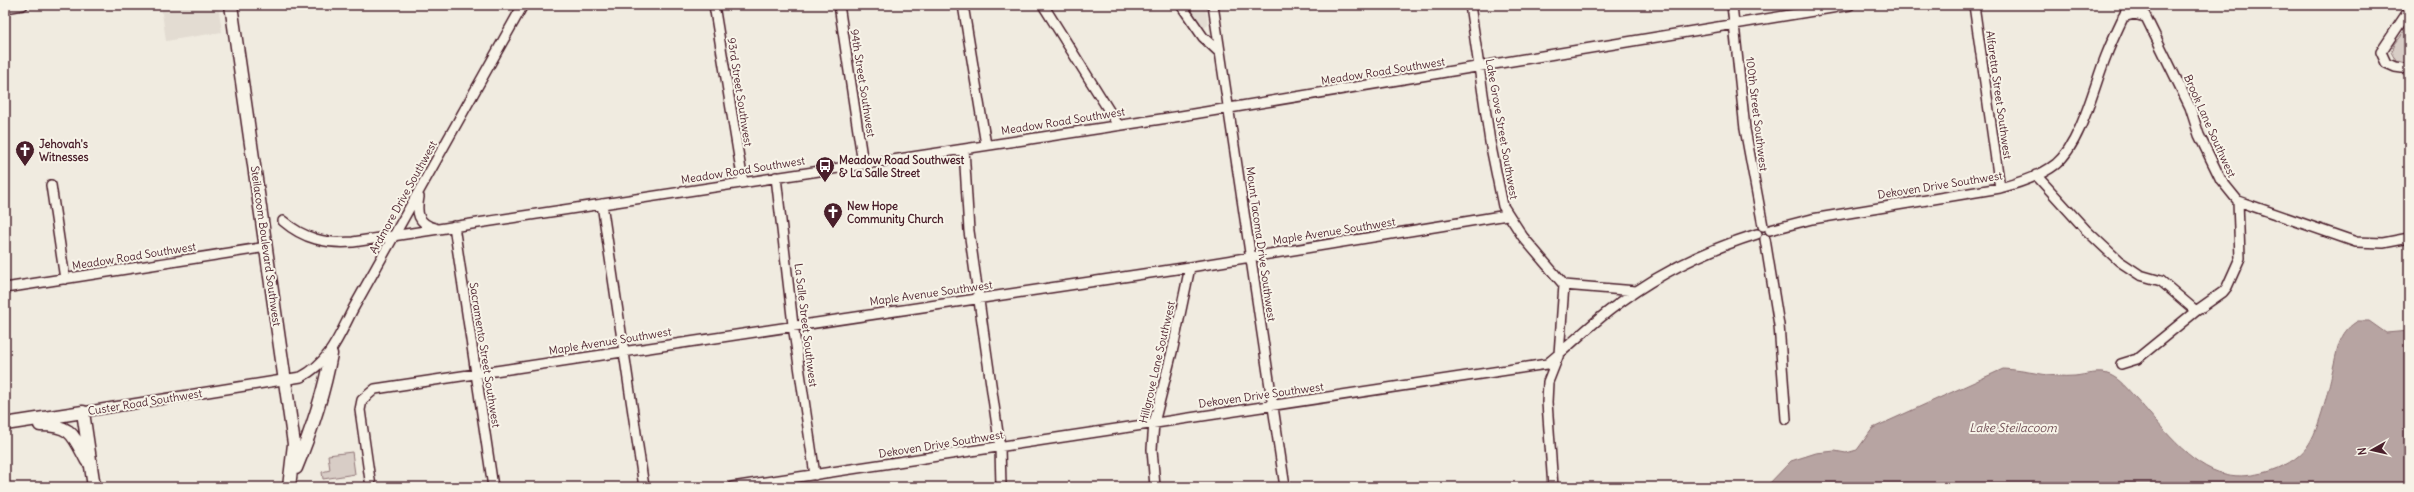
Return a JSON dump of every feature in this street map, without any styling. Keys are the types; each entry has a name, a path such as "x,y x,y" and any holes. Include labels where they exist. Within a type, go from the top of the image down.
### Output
{"main road":[{"name":"Steilacoom Boulevard Southwest","path":"231,5 267,247 294,444 290,483"},
{"path":"290,483 308,438 327,375 330,354"},
{"path":"83,412 94,487"},
{"name":"Custer Road Southwest","path":"5,425 83,412"},
{"path":"5,425 59,425 73,437 91,471"}],"street":[{"path":"5,8 23,5"},
{"name":"Ardmore Drive Southwest","path":"285,379 308,373 330,354 353,309 523,5"},
{"name":"93rd Street Southwest","path":"714,5 743,182"},
{"name":"94th Street Southwest","path":"839,5 863,164"},
{"path":"963,5 986,145"},
{"path":"1043,5 1118,125"},
{"path":"1181,5 1203,37 1219,52"},
{"name":"Mount Tacoma Drive Southwest","path":"1213,5 1219,52 1229,108 1249,257 1285,487"},
{"name":"Lake Grove Street Southwest","path":"1470,5 1490,142 1501,200 1507,215 1539,258 1564,285"},
{"name":"100th Street Southwest","path":"1732,5 1744,124 1764,230"},
{"name":"Meadow Road Southwest","path":"283,221 304,235 324,242 353,242 1229,108 1479,68 1850,5"},
{"name":"Alfaretta Street Southwest","path":"1974,5 2000,188"},
{"name":"Dekoven Drive Southwest","path":"732,487 1000,447 1258,406 1273,406 1547,364 1608,311 1636,291 1669,270 1704,252 1764,230 1833,216 2000,188 2036,175 2058,163 2072,142 2084,118 2106,55 2129,5"},
{"name":"Brook Lane Southwest","path":"2140,5 2190,108 2199,135 2221,180 2238,201"},
{"path":"2409,10 2381,52 2386,63 2394,67 2409,69"},
{"path":"2123,17 2134,14 2145,17"},
{"path":"964,149 969,231 1000,447 1001,487"},
{"path":"2036,175 2086,230 2119,261 2140,275 2161,281 2196,311"},
{"name":"La Salle Street Southwest","path":"776,177 793,325 815,475"},
{"path":"51,185 65,279"},
{"path":"420,191 417,206 419,217 426,226 438,229"},
{"path":"2121,364 2137,360 2196,311 2223,292 2238,264 2240,241 2238,201 2356,242 2383,242 2409,238"},
{"path":"602,204 644,487"},
{"name":"Maple Avenue Southwest","path":"371,487 360,417 362,400 375,389 793,325 1190,267 1507,215"},
{"name":"Sacramento Street Southwest","path":"454,226 493,487"},
{"path":"1764,230 1770,236 1765,239 1779,325 1786,418"},
{"name":"Meadow Road Southwest","path":"5,288 267,247"},
{"name":"Hillgrove Lane Southwest","path":"1155,487 1152,449 1154,423 1173,348 1190,267"},
{"path":"1553,487 1547,402 1548,382 1559,354 1564,285 1636,291"},
{"name":"Custer Road Southwest","path":"83,412 285,379"}],"shaded area":[{"path":"161,5 218,5 222,32 166,41"},
{"path":"1188,5 1206,5 1208,25 1204,28 1200,25"},
{"path":"2409,25 2409,64 2397,63 2391,52 2394,44"},
{"path":"352,452 355,474 323,479 322,472 330,470 328,455"}],"water":[{"name":"Lake Steilacoom","path":"2358,321 2369,321 2386,333 2409,331 2409,487 1766,487 1791,461 1816,453 1835,451 1846,453 1857,450 1873,428 2003,369 2057,376 2075,376 2097,373 2110,375 2124,385 2176,443 2200,463 2212,470 2236,476 2246,476 2267,472 2278,468 2299,455 2312,439 2327,395 2341,339 2348,329"}],"place":[{"name":"Jehovah's Witnesses","path":"25,167"},
{"name":"Meadow Road Southwest & La Salle Street","path":"825,183"},
{"name":"New Hope Community Church","path":"833,229"}]}
